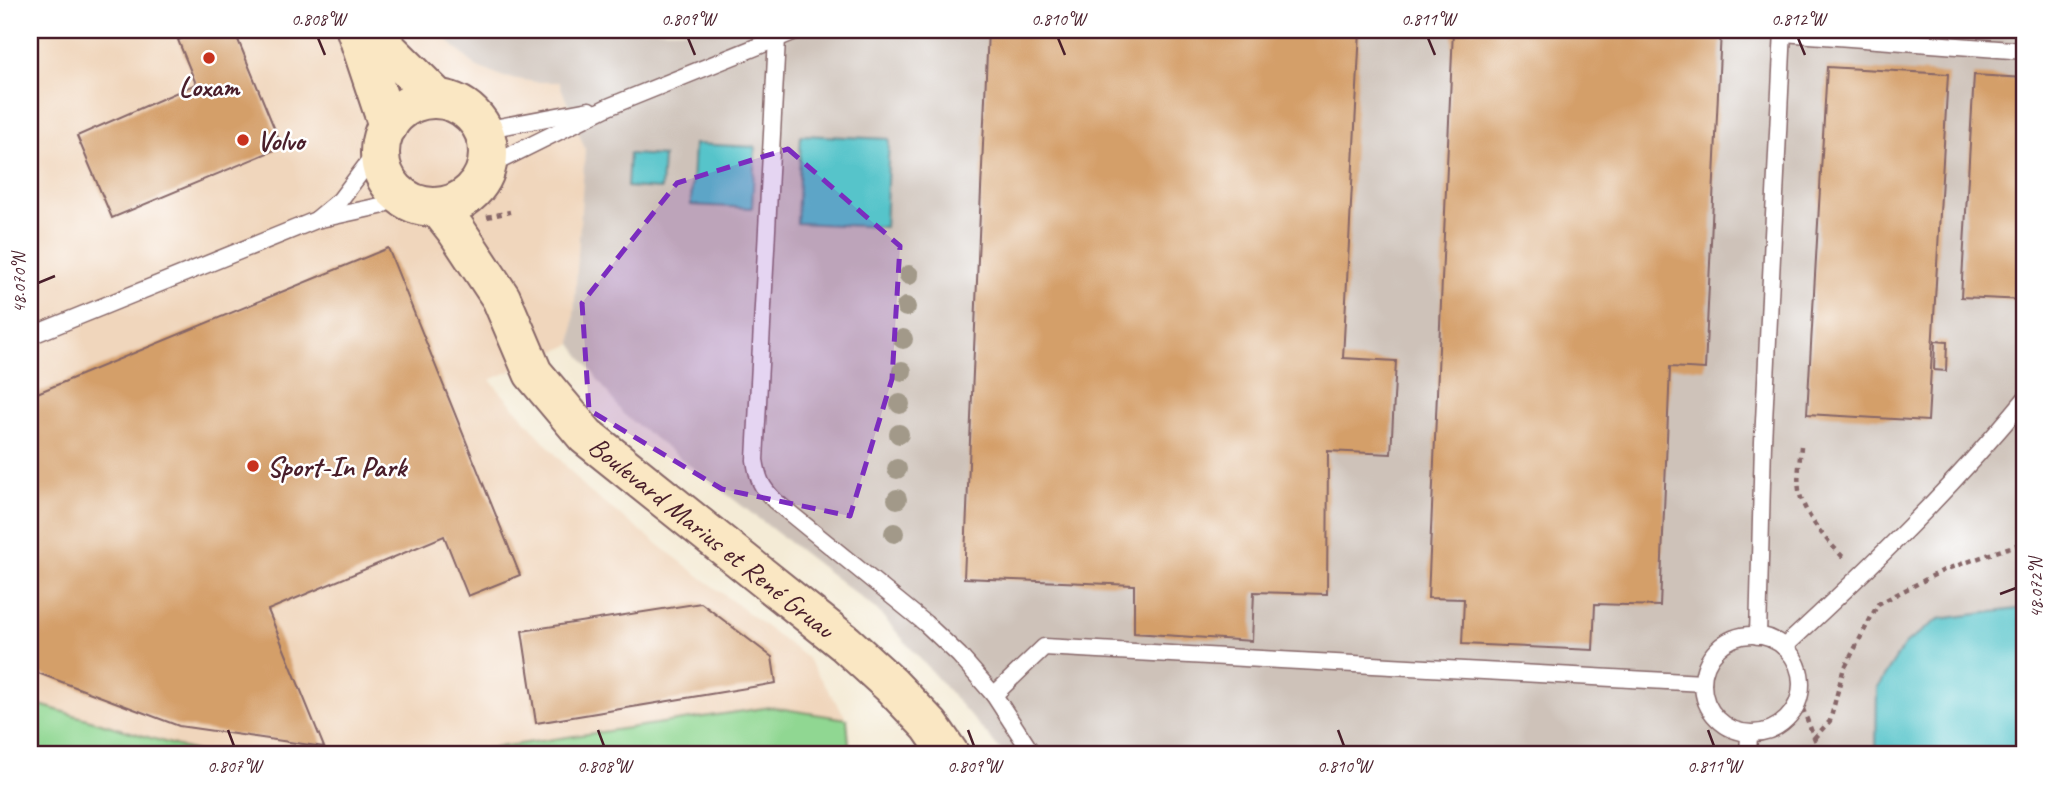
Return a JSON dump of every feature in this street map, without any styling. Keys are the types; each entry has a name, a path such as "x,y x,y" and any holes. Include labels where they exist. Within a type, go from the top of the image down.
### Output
{"main road":[{"path":"372,33 438,99"},
{"path":"372,33 384,136 384,174 399,195 417,205 438,207 460,201 482,177 488,148 483,130 464,108 452,102 438,99 418,102 401,111 384,136"},
{"name":"Boulevard Marius et René Gruau","path":"482,177 501,298"},
{"name":"Boulevard Marius et René Gruau","path":"438,207 501,298 533,373 586,436 845,643 922,717 950,755"}],"lane":[{"path":"482,177 608,107 798,30"},
{"path":"1758,636 1763,442 1783,31 2025,51"},
{"path":"777,38 755,460 757,476 763,489 775,501 925,623 959,655 994,695 1033,755"},
{"path":"483,130 608,107"},
{"path":"316,220 340,200 384,136"},
{"path":"30,336 316,220 380,206 399,195"},
{"path":"1784,647 1893,544 1996,434 2025,399"},
{"path":"1742,636 1772,639 1784,647 1794,658 1801,684 1799,699 1791,713 1780,724 1766,731 1749,733 1734,730 1722,723 1711,712 1705,699 1703,683 1706,667 1714,653 1726,642 1742,636"},
{"path":"994,695 1044,647 1703,683"},
{"path":"1748,755 1749,733"}],"path":[{"path":"1801,446 1798,488 1803,505 1829,543 1861,575"},
{"path":"1814,738 1830,721 1843,671 1878,604 1944,570 2025,542"},
{"path":"1799,699 1821,755"}],"highlighted area":[{"path":"788,149 900,246 892,379 850,516 722,489 589,410 582,303 677,183"}],"shaded area":[{"path":"30,30 439,30 477,67 504,77 535,82 559,82 585,149 572,344 490,380 587,490 807,658 847,719 771,707 445,755 208,755 30,702"},
{"path":"439,30 2025,30 2025,755 1005,755 877,610 623,414 572,344 585,149 559,82 535,82 504,77 477,67"}],"green space":[{"path":"30,702 208,755 30,755"},
{"path":"771,707 847,719 850,755 445,755"}],"water":[{"path":"801,135 889,139 885,227 797,223"},
{"path":"694,144 755,147 752,208 691,205"},
{"path":"629,154 663,156 661,189 627,187"},
{"path":"2025,608 2025,755 1876,755 1877,688 1905,644 1939,619"}],"building":[{"path":"203,30 234,30 282,147 112,218 77,136 196,84 178,40"},
{"path":"988,30 1360,30 1343,358 1396,361 1391,454 1328,451 1327,594 1254,592 1252,641 1134,633 1134,585 964,578"},
{"path":"1453,30 1721,30 1705,369 1670,367 1660,606 1595,604 1593,650 1462,644 1464,599 1428,598"},
{"path":"1827,67 1948,74 1928,421 1807,414"},
{"path":"1974,75 2025,78 2025,300 1961,297"},
{"name":"Sport-In Park","path":"388,248 520,575 468,596 444,536 268,610 324,747 179,726 30,670 30,396"},
{"path":"1935,341 1947,342 1946,371 1934,370"},
{"path":"701,603 772,657 776,683 536,723 522,631"}],"place":[{"name":"Loxam","path":"209,58"},
{"name":"Volvo","path":"243,140"},
{"name":"Sport-In Park","path":"253,466"}]}
